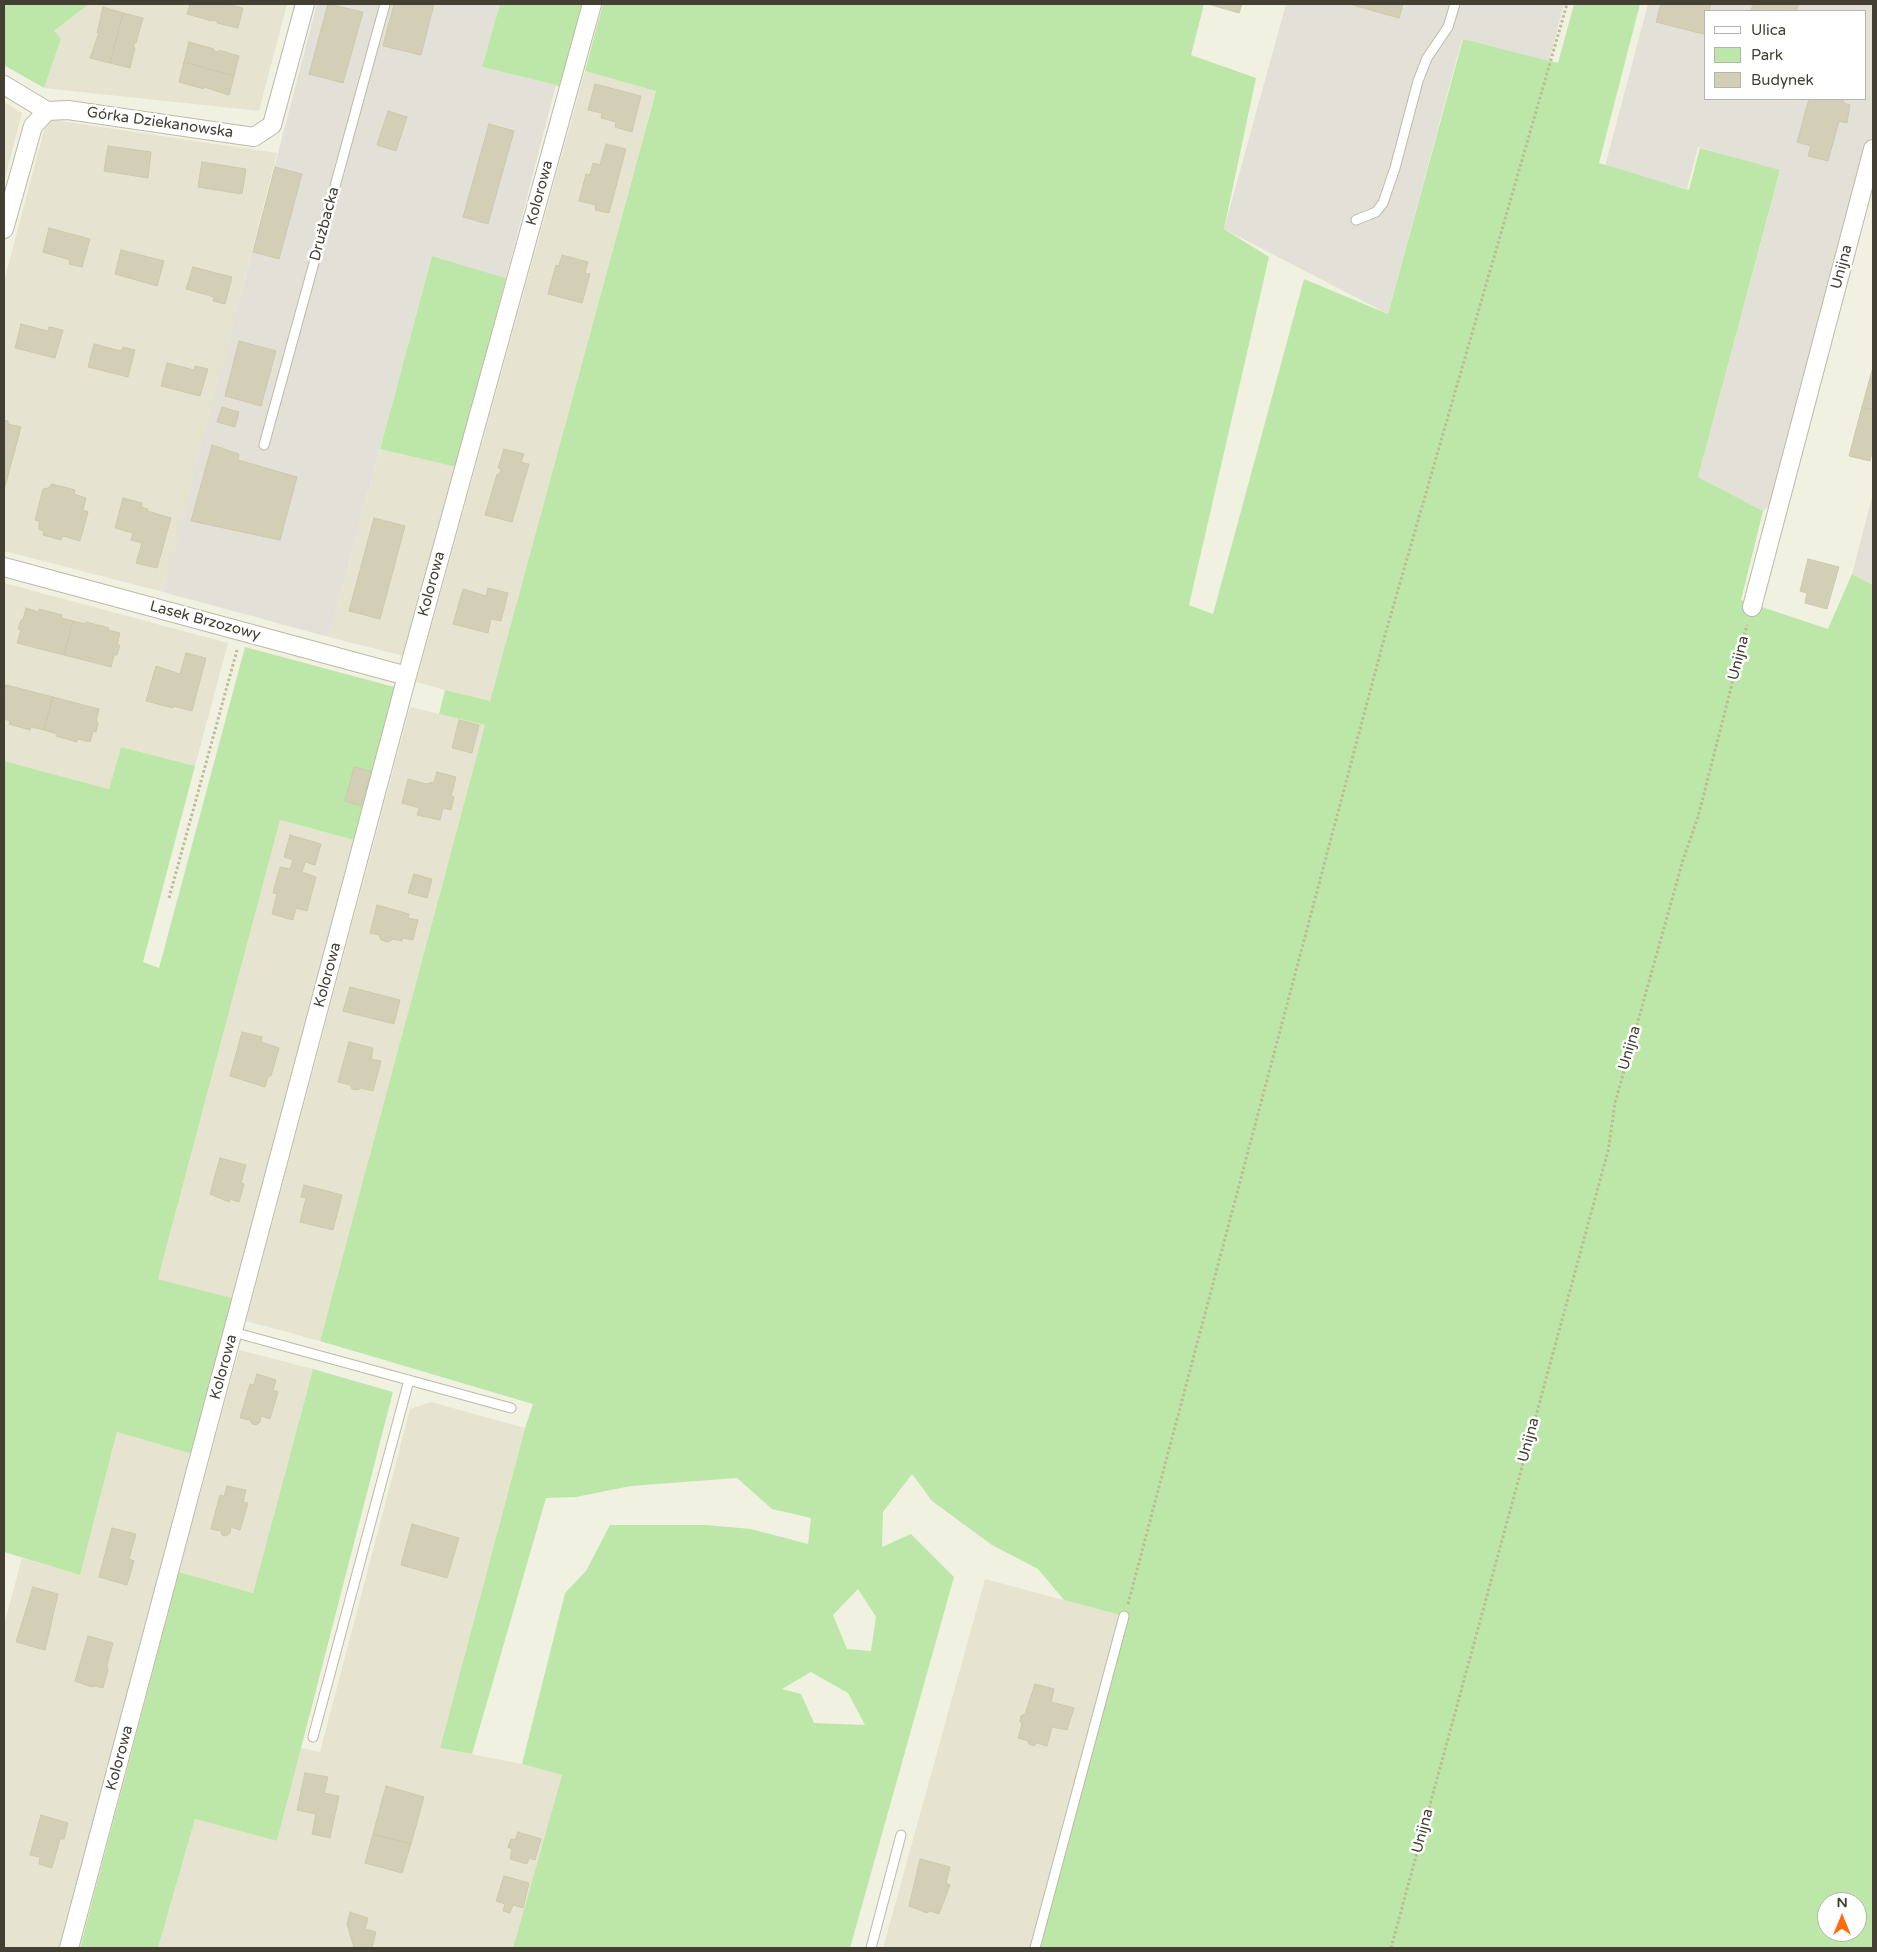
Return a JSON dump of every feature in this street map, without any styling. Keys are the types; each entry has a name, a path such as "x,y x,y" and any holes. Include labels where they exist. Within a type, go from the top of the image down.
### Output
{"street":[{"name":"Górka Dziekanowska","path":"47,111 68,110 254,137 272,125 305,4"},
{"name":"Kolorowa","path":"69,1948 407,676 592,4"},
{"path":"4,85 47,111 32,126 4,229"},
{"name":"Unijna","path":"1752,607 1873,149"},
{"name":"Lasek Brzozowy","path":"4,566 407,676"}],"lane":[{"name":"Drużbacka","path":"264,445 385,4"},
{"path":"1356,220 1376,212 1383,203 1395,168 1418,81 1427,58 1448,27 1454,4"},
{"path":"233,1332 511,1408"},
{"path":"313,1737 409,1380"},
{"path":"1035,1948 1124,1616"},
{"path":"871,1948 901,1835"}],"path":[{"path":"1124,1616 1385,635 1568,4"},
{"name":"Unijna","path":"1391,1948 1608,1150 1615,1103 1683,860 1698,817 1752,607"},
{"path":"169,898 242,631"}],"shaded area":[{"path":"89,4 287,4 259,111 44,88 61,39 53,32"},
{"path":"317,4 500,4 482,67 556,85 506,278 432,256 329,637 163,592"},
{"path":"1286,4 1564,4 1549,61 1462,39 1388,314 1224,229"},
{"path":"1648,4 1873,4 1873,135 1775,501 1763,511 1698,477 1780,171 1698,147 1687,189 1605,166"},
{"path":"585,71 656,90 490,702 416,682"},
{"path":"4,102 22,113 4,182"},
{"path":"47,119 277,153 163,592 4,551 4,281"},
{"path":"380,449 456,467 403,656 329,637"},
{"path":"1873,494 1873,585 1852,574"},
{"path":"4,583 228,643 195,766 121,747 109,789 4,761"},
{"path":"410,707 485,725 320,1341 246,1321"},
{"path":"280,820 354,840 232,1298 158,1279"},
{"path":"239,1350 313,1369 253,1593 179,1572"},
{"path":"431,1402 525,1428 440,1748 522,1764 562,1775 513,1948 158,1948 195,1819 277,1841 301,1748 320,1752 410,1409"},
{"path":"117,1432 192,1454 60,1948 4,1948 4,1625 22,1558 80,1575"},
{"path":"985,1579 1124,1616 1035,1948 883,1948"}],"green space":[{"path":"4,4 89,4 54,31 61,39 44,88 4,65"},
{"path":"500,4 583,4 561,89 556,85 482,67"},
{"path":"603,4 1204,4 1191,55 1256,78 1224,229 1269,257 1189,605 1213,614 1304,279 1388,314 1463,39 1558,63 1574,4 1640,4 1599,163 1689,190 1700,148 1780,170 1698,477 1763,511 1741,600 1828,629 1852,574 1873,585 1873,1948 1035,1948 1124,1616 1064,1600 1038,1569 992,1545 932,1501 912,1474 883,1512 882,1547 911,1534 954,1577 850,1948 513,1948 562,1775 522,1764 565,1593 586,1571 610,1525 706,1525 751,1529 808,1544 811,1518 772,1509 737,1478 631,1486 576,1497 546,1498 472,1754 440,1748 533,1404 320,1341 485,725 439,714 445,690 490,701 656,91 585,71","holes":["858,1589 876,1617 871,1651 847,1649 833,1615","811,1672 848,1693 865,1725 814,1723 801,1694 782,1689"]},
{"path":"432,256 506,278 456,467 380,449"},
{"path":"245,647 398,688 354,840 280,820 158,1279 232,1298 192,1454 117,1432 80,1575 4,1552 4,761 109,789 121,747 195,766 143,962 159,968"},
{"path":"313,1369 393,1392 277,1841 195,1819 158,1948 80,1948 179,1572 253,1593"}],"building":[{"path":"190,4 225,4 243,8 238,28 187,14"},
{"path":"328,4 363,12 343,83 309,74"},
{"path":"394,4 434,4 421,55 383,46"},
{"path":"1208,4 1242,4 1239,13"},
{"path":"1349,4 1403,4 1399,18"},
{"path":"1661,4 1711,4 1709,10 1704,10 1703,34 1656,22"},
{"path":"1753,4 1799,4 1796,10 1751,10"},
{"path":"103,7 123,13 110,63 90,58 99,33 97,33"},
{"path":"123,13 143,18 136,43 133,47 135,48 130,68 110,63"},
{"path":"189,42 214,49 214,51 219,52 219,50 239,56 234,76 184,62"},
{"path":"184,62 234,76 229,95 179,82"},
{"path":"595,84 641,96 632,132 615,127 616,122 601,118 602,113 588,110"},
{"path":"1809,100 1844,100 1843,103 1850,105 1847,123 1839,121 1828,161 1808,156 1811,146 1797,142"},
{"path":"388,111 407,117 396,151 377,145"},
{"path":"489,124 514,131 488,224 463,217"},
{"path":"606,144 626,149 609,213 595,210 596,205 579,201 586,174 590,175 593,163 600,165"},
{"path":"108,146 151,152 148,178 104,171"},
{"path":"202,162 246,169 242,194 198,187"},
{"path":"275,167 302,174 279,259 253,252"},
{"path":"49,228 90,239 82,267 69,264 70,260 43,252"},
{"path":"121,250 164,261 157,286 115,274"},
{"path":"562,255 588,262 585,273 590,274 582,303 548,294 556,265 559,266"},
{"path":"193,267 232,277 225,304 213,301 214,297 186,289"},
{"path":"21,324 48,331 49,327 63,330 55,358 15,348"},
{"path":"239,341 276,351 261,406 225,396"},
{"path":"94,344 121,351 123,347 135,350 128,377 88,367"},
{"path":"167,363 194,370 195,366 208,369 200,396 161,386"},
{"path":"1873,367 1873,410 1862,407"},
{"path":"222,407 239,412 235,427 217,422"},
{"path":"1862,407 1873,410 1873,449 1870,461 1849,456"},
{"path":"4,420 8,421 8,424 21,427 4,490"},
{"path":"212,445 239,454 238,460 297,477 280,540 191,521"},
{"path":"504,449 524,454 521,462 529,464 512,522 485,515 497,474 499,475 501,469 498,468"},
{"path":"52,484 75,490 74,494 86,498 83,510 88,512 80,541 63,536 61,540 43,535 44,531 39,529 39,521 35,520 43,489 48,488"},
{"path":"123,498 142,503 141,507 148,509 147,511 171,518 157,568 136,563 142,543 131,540 133,533 115,528"},
{"path":"374,518 405,526 380,619 349,611"},
{"path":"1808,559 1839,567 1827,609 1805,603 1807,593 1800,591"},
{"path":"488,588 508,593 501,621 491,619 488,633 453,624 463,589 486,596"},
{"path":"26,608 62,615 61,618 73,621 64,655 17,643 21,630 18,629"},
{"path":"73,621 85,624 86,622 120,633 117,645 120,645 117,655 114,655 111,667 64,655"},
{"path":"186,653 206,658 192,711 146,701 156,666 180,674"},
{"path":"6,685 53,697 44,730 31,727 30,730 9,724 10,721 4,719"},
{"path":"53,697 99,709 96,732 93,731 90,742 78,739 77,742 56,736 57,734 44,730"},
{"path":"459,720 479,725 472,753 452,748"},
{"path":"354,767 371,771 361,806 345,801"},
{"path":"437,772 456,777 451,796 454,797 451,810 443,808 440,820 417,815 419,808 402,803 408,779 426,784 434,782"},
{"path":"290,835 321,844 315,865 305,862 302,872 316,877 307,911 296,908 293,920 272,914 277,894 273,893 280,867 290,869 293,860 284,857"},
{"path":"414,874 432,879 427,898 408,893"},
{"path":"377,905 409,914 408,918 418,920 413,940 403,938 402,941 393,939 388,942 381,940 379,935 370,933"},
{"path":"350,987 400,1000 394,1024 343,1011"},
{"path":"242,1032 262,1037 261,1042 279,1048 271,1076 268,1076 265,1087 230,1076"},
{"path":"349,1042 373,1048 371,1059 381,1061 373,1091 361,1088 358,1090 352,1089 350,1085 338,1082"},
{"path":"220,1158 246,1165 241,1183 244,1184 239,1202 230,1199 229,1202 210,1194"},
{"path":"304,1185 342,1195 333,1230 300,1222 306,1198 301,1197"},
{"path":"257,1374 276,1380 273,1390 278,1392 270,1419 261,1416 260,1422 256,1425 252,1424 250,1420 240,1418 250,1384 254,1385"},
{"path":"227,1486 246,1490 243,1502 248,1503 240,1530 231,1527 230,1533 226,1536 222,1535 221,1531 211,1529 220,1495 224,1496"},
{"path":"412,1524 459,1538 447,1578 401,1565"},
{"path":"112,1528 136,1534 129,1559 134,1561 127,1585 99,1577"},
{"path":"33,1587 58,1594 45,1650 16,1642"},
{"path":"88,1636 113,1643 103,1688 92,1687 75,1681"},
{"path":"1035,1684 1054,1689 1051,1702 1074,1708 1067,1730 1052,1727 1047,1746 1037,1743 1034,1746 1029,1744 1028,1741 1018,1738 1022,1724 1020,1721 1021,1716 1025,1714"},
{"path":"305,1773 328,1777 324,1793 339,1796 330,1838 312,1834 316,1814 297,1810"},
{"path":"386,1786 424,1797 411,1844 373,1834"},
{"path":"41,1815 68,1823 64,1839 60,1839 52,1868 39,1864 40,1857 30,1855"},
{"path":"518,1832 541,1839 535,1860 529,1858 527,1864 510,1859 512,1849 508,1847 511,1839 515,1840"},
{"path":"373,1834 411,1844 402,1873 365,1863"},
{"path":"920,1859 950,1867 946,1883 950,1885 939,1914 930,1911 927,1913 909,1906"},
{"path":"504,1876 529,1883 523,1908 513,1905 510,1913 503,1911 505,1904 496,1901"},
{"path":"350,1912 368,1918 365,1929 376,1932 372,1948 354,1948 347,1924"}]}
